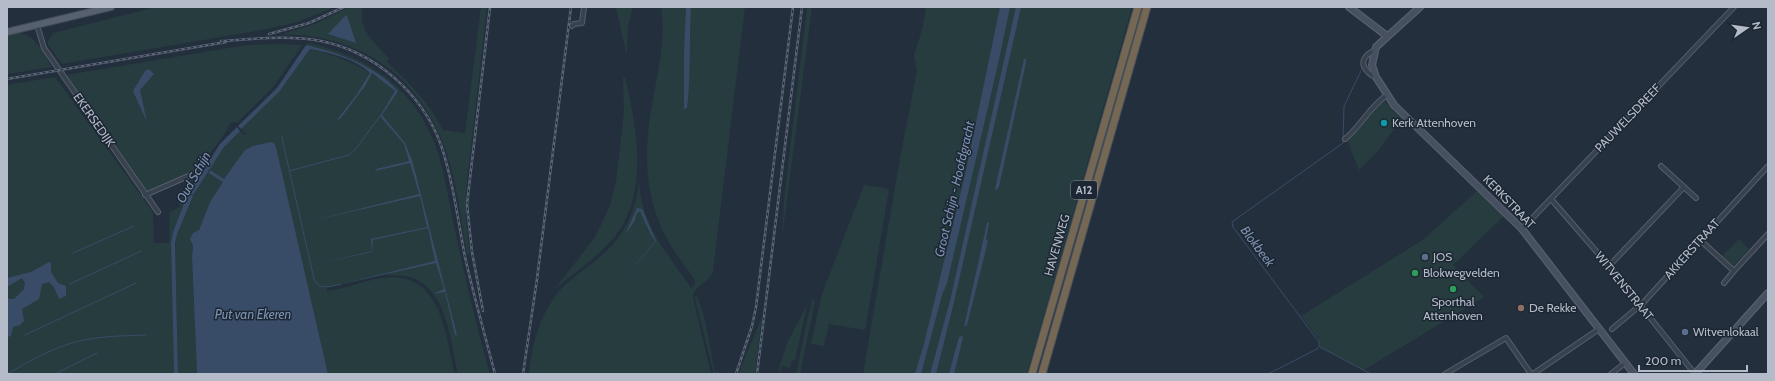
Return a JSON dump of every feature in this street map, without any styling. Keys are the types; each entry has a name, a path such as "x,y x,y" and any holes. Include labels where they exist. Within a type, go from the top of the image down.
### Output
{"highway":[{"name":"HAVENWEG","path":"1032,374 1138,7"},
{"name":"HAVENWEG","path":"1042,374 1146,9"}],"main road":[{"path":"7,32 111,7"},
{"path":"1349,7 1387,36"},
{"path":"1375,50 1387,36 1420,7"},
{"name":"KERKSTRAAT","path":"1375,50 1372,65 1376,77 1394,105 1522,229 1634,374"},
{"path":"1695,374 1768,293"}],"street":[{"path":"572,26 574,24 582,23 584,7"},
{"name":"PAUWELSDREEF","path":"1522,229 1734,7"},
{"name":"EKERSEDIJK","path":"37,25 44,48 158,212"},
{"path":"1375,50 1364,59 1362,63 1372,76 1376,77"},
{"path":"1345,139 1354,131 1374,106 1387,95"},
{"path":"1660,166 1696,198"},
{"name":"AKKERSTRAAT","path":"1612,330 1641,306 1768,166"},
{"path":"145,195 200,171"},
{"path":"1609,266 1684,187"},
{"name":"WITVENSTRAAT","path":"1551,199 1609,266 1695,374"},
{"path":"1724,283 1768,234"},
{"path":"1700,240 1734,271"},
{"path":"1445,374 1506,338 1532,374 1598,329"},
{"path":"1611,374 1625,364"}],"green space":[{"path":"156,7 335,7 297,22 267,29 62,64 48,45 48,41 53,33"},
{"path":"349,7 363,7 363,22 368,35 389,59 387,62 411,85 425,102 443,130 465,133 481,7 487,7 466,190 466,219 470,254 467,255 456,188 445,148 434,122 419,99 401,79 381,63 359,50 334,41 307,36 279,35 315,24"},
{"path":"616,7 633,7 628,26 627,52 626,52"},
{"path":"661,7 745,7 713,271 709,278 696,290 693,297 711,374 529,374 532,351 538,329 548,308 561,289 609,249 622,232 632,213 639,181 645,211 657,238 691,288 695,285 695,280 670,244 659,222 649,186 647,168 648,132 661,51 663,29"},
{"path":"807,7 812,7 782,238 784,200"},
{"path":"926,7 1132,7 1027,374 863,374 899,164 917,70 914,55 922,30"},
{"path":"18,33 25,34 30,37 38,45 52,67 7,74 7,35"},
{"path":"308,43 331,49 352,57 371,67 388,79 404,94 418,111 429,130 438,153 446,183 468,288 490,374 458,374 445,318 440,304 432,292 422,283 410,277 388,274 327,288 327,291 381,278 401,278 416,283 428,293 437,307 448,340 455,374 328,374 275,144 271,142 248,148 224,179 209,169 228,142 240,131 244,135 246,134 241,129 279,92 310,49 345,60 375,76 395,91 380,116 397,90 365,67 344,57 306,45"},
{"path":"247,45 302,45 274,86 237,123 233,122 229,124 227,130 198,170 147,191 66,75"},
{"path":"55,77 153,212 154,243 169,243 170,212 180,207 178,201 182,196 181,190 188,187 186,182 193,179 192,176 197,174 186,192 188,193 173,232 171,243 174,374 7,374 7,85"},
{"path":"625,77 636,139 636,183 632,203 624,222 612,240 591,260 554,290 595,237 610,206 616,182 624,112 623,78"},
{"path":"1383,100 1403,117 1378,151 1359,170 1347,140 1356,132"},
{"path":"207,171 223,182 210,202 199,230 191,244 193,246 192,257 197,374 178,374 175,238 193,195"},
{"path":"864,185 889,189 865,330 829,324 824,346 811,344 822,294"},
{"name":"Blokwegvelden","path":"1478,190 1504,216 1453,265 1484,297 1364,370 1320,347 1318,338 1301,316 1424,239"},
{"path":"1739,239 1749,249 1733,266 1722,256"},
{"path":"696,294 704,316 715,372 719,372 719,374 714,374 695,299"},
{"path":"810,298 815,302 800,374 796,374 812,303"},
{"path":"807,305 795,361 792,360 790,368 782,366 780,372 778,371 788,341"},
{"path":"762,317 755,374 739,374 741,367"}],"water":[{"path":"686,7 691,7 688,95 687,108 684,109 684,54"},
{"path":"1000,7 1010,7 998,64 947,283 942,295 921,374 915,374 924,344 965,175"},
{"path":"1016,7 1021,7 954,302 936,374 930,374 950,301"},
{"path":"346,15 347,16 356,43 328,34"},
{"path":"306,45 356,61 378,74 398,91 382,115 405,143 412,160 457,335 455,335 445,292 433,294 444,289 436,263 341,284 435,261 428,228 373,240 372,252 321,263 372,251 371,239 427,227 420,196 311,221 419,194 410,163 375,171 376,169 409,161 404,144 380,116 395,91 372,73 365,86 340,119 337,120 357,94 370,73 350,60 310,49 279,92 241,129 238,126 277,88"},
{"path":"1024,59 1026,59 1026,62 999,187 996,190 995,189"},
{"path":"149,69 154,74 140,90 147,122 133,91 145,71"},
{"path":"237,127 240,131 224,147 193,195 188,193 220,144"},
{"name":"Put van Ekeren","path":"271,142 274,143 276,147 328,374 197,374 192,257 193,246 190,239 193,233 199,230 210,202 223,182 209,173 210,170 224,179 245,150 253,146"},
{"path":"188,193 193,196 177,234 175,243 178,374 174,374 171,243 173,232"},
{"path":"637,208 642,209 656,241 622,281 655,241 640,211 637,213 634,222 625,235"},
{"path":"989,222 986,239 988,241 967,325 964,327 987,223"},
{"path":"49,262 51,263 51,272 58,283 66,286 66,296 59,299 54,287 49,282 42,284 39,299 22,309 24,321 20,325 13,327 11,336 7,337 7,297 9,299 14,299 24,289 25,283 22,278 7,287 7,278 31,272"},
{"path":"962,336 954,374 949,374 959,337"}],"waterway":[{"name":"Blokbeek","path":"1268,374 1317,349 1319,347 1319,342 1233,227 1232,222 1343,143 1344,106 1361,71"},
{"path":"289,171 349,155 355,150 380,116"},
{"path":"283,136 282,138 314,279 316,283 326,287 341,284"},
{"path":"73,253 134,226"},
{"path":"70,284 141,251"},
{"path":"25,335 136,283"},
{"path":"7,374 41,355 83,340 104,337 146,335"},
{"name":"De Rekke","path":"1320,347 1371,374"},
{"path":"55,374 97,353"}],"railway":[{"path":"269,34 309,23 344,7"},
{"path":"483,311 472,252 467,204 490,7"},
{"path":"523,374 537,279 571,7"},
{"path":"736,374 752,326 756,307 793,7"},
{"path":"757,374 802,7"},
{"path":"221,41 296,38 321,41 341,46 378,65 409,92 422,108 433,126 441,145 449,172 465,257 495,374"},
{"path":"7,79 226,42"}],"place":[{"name":"Kerk Attenhoven","path":"1384,123"},
{"name":"JOS","path":"1425,257"},
{"name":"Blokwegvelden","path":"1415,273"},
{"name":"Sporthal Attenhoven","path":"1453,289"},
{"name":"De Rekke","path":"1521,308"},
{"name":"Witvenlokaal","path":"1685,332"}],"water label":[{"name":"Oud Schijn","path":"193,177"},
{"name":"Groot Schijn - Hoofdgracht","path":"954,189"}]}
